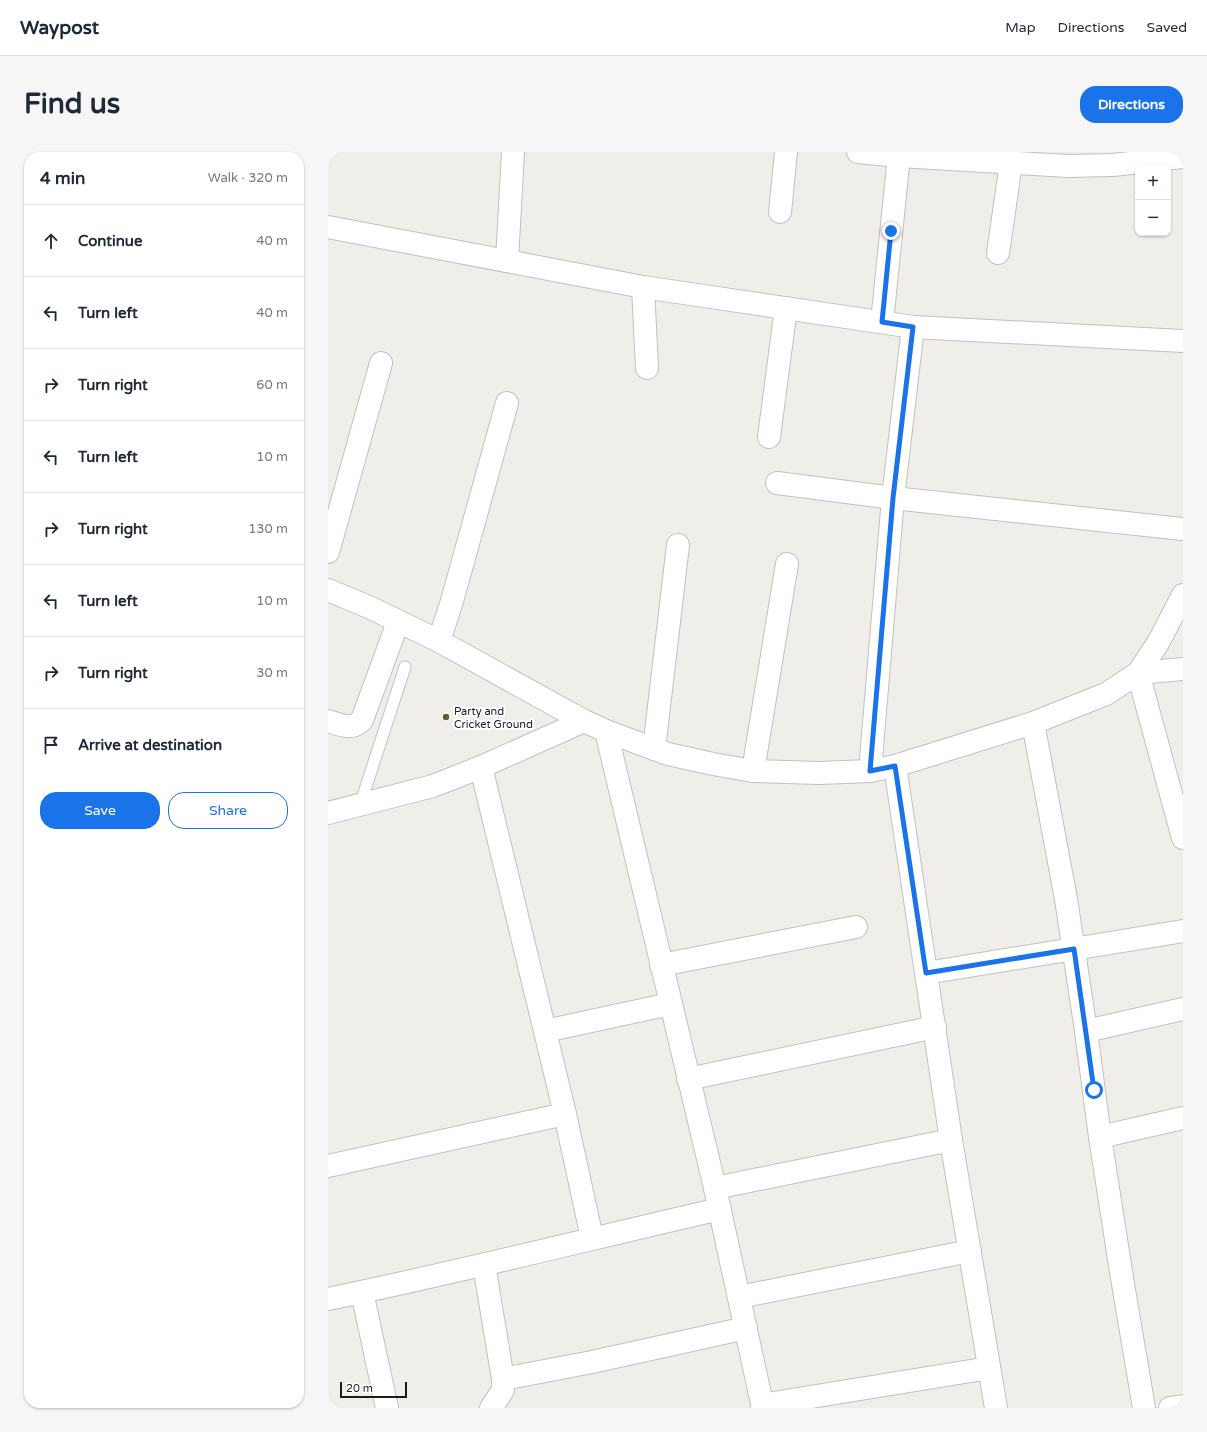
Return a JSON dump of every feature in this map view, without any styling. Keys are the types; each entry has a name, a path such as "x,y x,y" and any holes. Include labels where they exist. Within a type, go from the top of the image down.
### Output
{"street":[{"path":"507,261 513,152"},
{"path":"780,212 786,152"},
{"path":"858,152 899,156 1068,166 1113,165 1183,156"},
{"path":"882,322 899,156"},
{"path":"998,253 1011,163"},
{"path":"328,227 643,288 913,327 1180,348"},
{"path":"643,288 647,368"},
{"path":"769,437 786,308"},
{"path":"870,771 893,498 913,327"},
{"path":"328,552 381,363"},
{"path":"439,641 452,600 507,403"},
{"path":"777,483 893,498 1183,529"},
{"path":"654,749 678,545"},
{"path":"753,771 786,564"},
{"path":"328,590 439,641 584,721 654,749 668,754 753,771 819,773 870,771 895,766 1033,722 1106,694 1138,673 1158,643 1183,595"},
{"path":"328,721 346,726 353,726 362,720 398,622"},
{"path":"1138,673 1183,669"},
{"path":"1138,673 1183,838"},
{"path":"328,813 433,786 481,767 584,721"},
{"path":"1033,722 1074,949 1100,1137 1144,1408"},
{"path":"606,731 720,1209 762,1406 989,1368"},
{"path":"895,766 951,1140 996,1408"},
{"path":"481,767 565,1114 592,1238"},
{"path":"661,965 856,927"},
{"path":"926,973 1183,931"},
{"path":"545,1031 670,1004"},
{"path":"1086,1031 1183,1009"},
{"path":"688,1078 935,1027"},
{"path":"328,1164 565,1114"},
{"path":"1100,1137 1183,1118"},
{"path":"715,1188 951,1140"},
{"path":"328,1299 484,1265 592,1238 720,1209"},
{"path":"739,1297 970,1251"},
{"path":"484,1265 503,1379 503,1390 490,1408"},
{"path":"362,1292 387,1408"},
{"path":"503,1379 592,1362 746,1328"},
{"path":"1170,1408 1183,1406"}],"lane":[{"path":"360,805 405,667"}],"place":[{"name":"Party and Cricket Ground","path":"446,717"}],"route":[{"path":"891,231 882,322 913,327 893,498 870,771 895,766 926,973 1074,949 1094,1090"}]}
